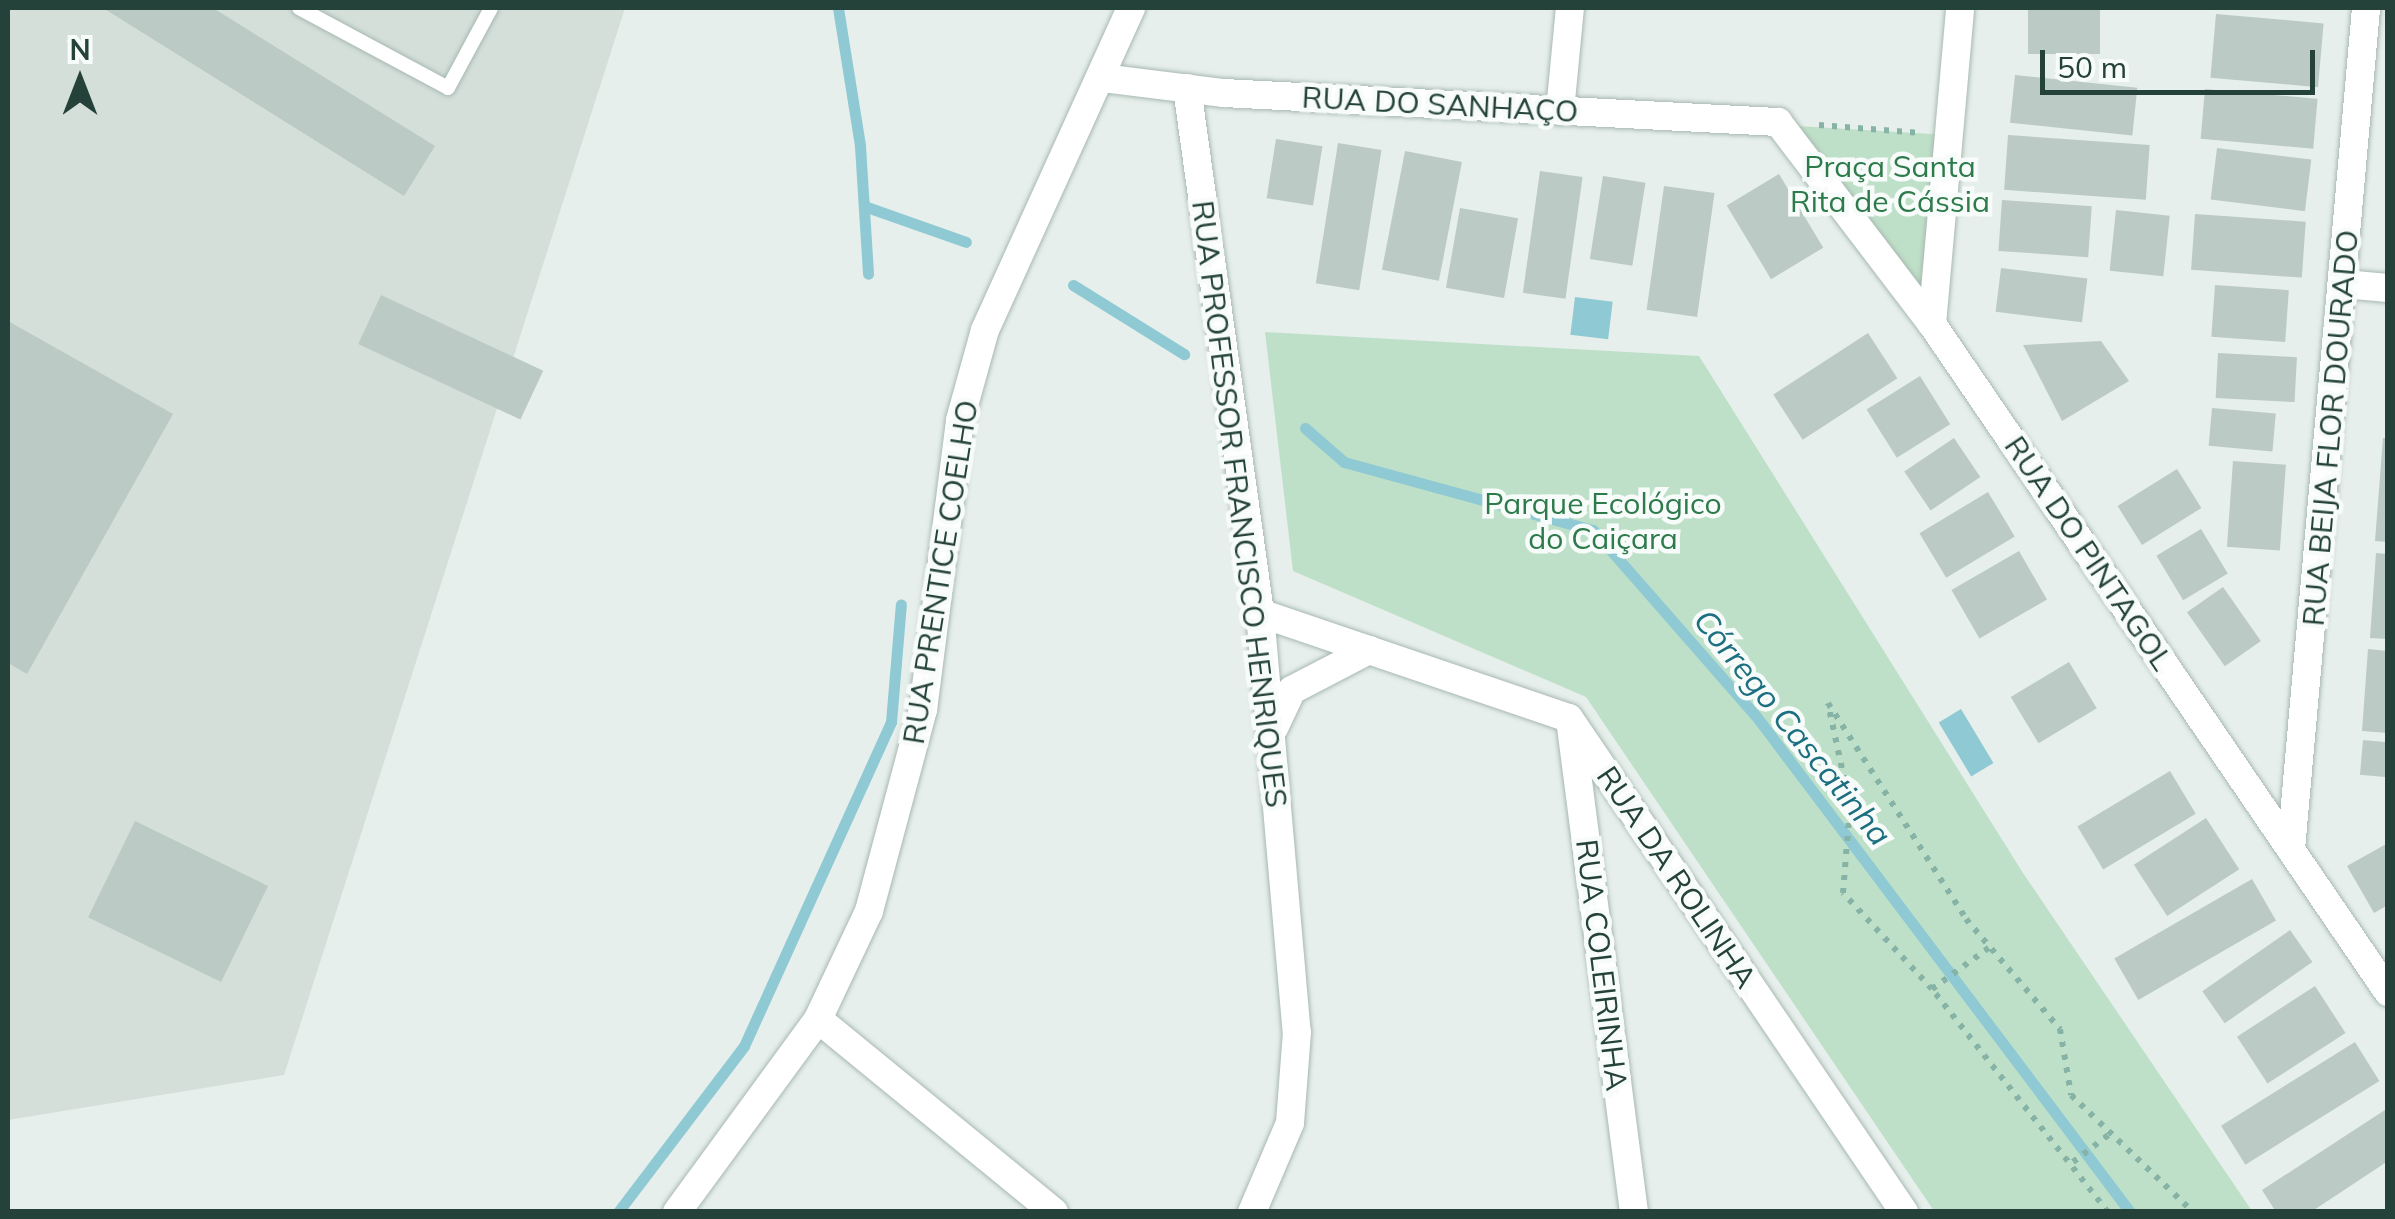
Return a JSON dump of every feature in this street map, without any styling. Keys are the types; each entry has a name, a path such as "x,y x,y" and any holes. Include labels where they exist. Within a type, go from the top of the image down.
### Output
{"street":[{"name":"RUA PRENTICE COELHO","path":"678,1212 818,1020 869,912 923,710 960,420 986,330 1131,8"},
{"path":"1560,110 1570,8"},
{"path":"1932,324 1960,8"},
{"name":"RUA BEIJA FLOR DOURADO","path":"2292,849 2366,8"},
{"name":"RUA DO SANHAÇO","path":"1102,78 1187,88 1778,122"},
{"name":"RUA PROFESSOR FRANCISCO HENRIQUES","path":"1187,88 1274,729 1297,1032 1290,1123 1252,1212"},
{"name":"RUA DO PINTAGOL","path":"1778,122 1932,324 2388,992"},
{"path":"2344,284 2388,288"},
{"path":"1260,613 1570,718"},
{"path":"1274,729 1292,690 1369,650"},
{"name":"RUA COLEIRINHA","path":"1570,718 1634,1212"},
{"name":"RUA DA ROLINHA","path":"1570,718 1904,1212"},
{"path":"818,1020 1054,1212"}],"lane":[{"path":"298,8 448,88 491,8"}],"path":[{"path":"1778,122 1948,136"},
{"path":"2108,1212 2076,1159 1932,988 1844,893 1850,806 1828,703 1990,947 2060,1029 2072,1095 2192,1212"},
{"path":"1932,988 1990,947"},
{"path":"2076,1159 2111,1133"}],"shaded area":[{"path":"8,8 625,8 284,1075 8,1120"}],"green space":[{"name":"Praça Santa Rita de Cássia","path":"1780,125 1949,135 1927,318"},
{"name":"Parque Ecológico do Caiçara","path":"1265,332 1699,356 2023,873 2252,1211 1934,1211 1586,697 1293,571"}],"water":[{"path":"1575,297 1613,302 1608,339 1570,335"},
{"path":"1961,709 1993,763 1971,776 1939,722"}],"building":[{"path":"103,8 213,8 435,146 404,196"},
{"path":"2028,8 2100,8 2100,54 2028,54"},
{"path":"2216,14 2324,23 2318,87 2210,78"},
{"path":"2015,75 2137,88 2132,136 2010,123"},
{"path":"2205,89 2318,99 2313,149 2201,139"},
{"path":"2008,135 2150,145 2146,200 2004,190"},
{"path":"1276,139 1322,146 1313,206 1267,198"},
{"path":"1338,143 1381,150 1359,290 1316,283"},
{"path":"2217,148 2311,160 2305,211 2211,200"},
{"path":"1405,151 1462,162 1439,281 1382,270"},
{"path":"1540,171 1583,177 1565,299 1523,293"},
{"path":"1779,174 1823,248 1771,279 1727,205"},
{"path":"1603,176 1645,183 1632,266 1590,259"},
{"path":"1664,186 1715,193 1697,317 1647,310"},
{"path":"2002,200 2092,206 2088,257 1998,251"},
{"path":"1460,208 1518,218 1504,298 1446,288"},
{"path":"2116,210 2170,216 2163,276 2110,271"},
{"path":"2195,214 2306,222 2302,278 2191,270"},
{"path":"2001,268 2087,279 2082,322 1996,312"},
{"path":"2215,285 2289,290 2285,342 2211,337"},
{"path":"381,295 543,371 520,420 358,344"},
{"path":"8,321 173,414 27,674 8,663"},
{"path":"1868,333 1897,378 1803,440 1773,395"},
{"path":"2101,341 2129,381 2062,421 2023,345"},
{"path":"2218,353 2297,357 2295,402 2216,398"},
{"path":"1920,376 1950,424 1897,458 1867,409"},
{"path":"2212,408 2276,414 2272,451 2209,446"},
{"path":"1954,438 1980,477 1931,511 1904,472"},
{"path":"2383,438 2388,438 2388,542 2375,541"},
{"path":"2233,461 2286,465 2280,550 2227,547"},
{"path":"2177,469 2201,508 2142,545 2118,506"},
{"path":"1988,492 2015,537 1946,578 1919,533"},
{"path":"2201,529 2228,574 2183,600 2156,556"},
{"path":"2019,551 2047,599 1979,638 1951,590"},
{"path":"2376,553 2388,554 2388,639 2370,638"},
{"path":"2223,587 2261,641 2225,666 2187,612"},
{"path":"2368,649 2388,651 2388,733 2362,731"},
{"path":"2069,662 2097,708 2039,743 2011,697"},
{"path":"2363,740 2388,742 2385,777 2360,775"},
{"path":"2170,771 2196,814 2103,869 2077,827"},
{"path":"2206,818 2239,869 2167,916 2134,865"},
{"path":"135,821 268,886 221,982 88,917"},
{"path":"2388,843 2388,905 2374,913 2347,866"},
{"path":"2252,879 2276,921 2138,1000 2114,958"},
{"path":"2290,930 2312,962 2225,1023 2202,991"},
{"path":"2315,986 2345,1033 2268,1084 2237,1037"},
{"path":"2355,1042 2379,1081 2245,1165 2221,1126"},
{"path":"2388,1108 2388,1161 2311,1212 2276,1212 2262,1190"}],"waterway":[{"path":"838,8 860,146 868,274"},
{"name":"Córrego Cascatinha","path":"864,206 966,242"},
{"name":"Córrego Cascatinha","path":"1073,285 1184,354"},
{"name":"Córrego Cascatinha","path":"1305,428 1344,462 1593,530 1756,716 2130,1212"},
{"path":"618,1212 744,1046 891,722 901,604"}]}
